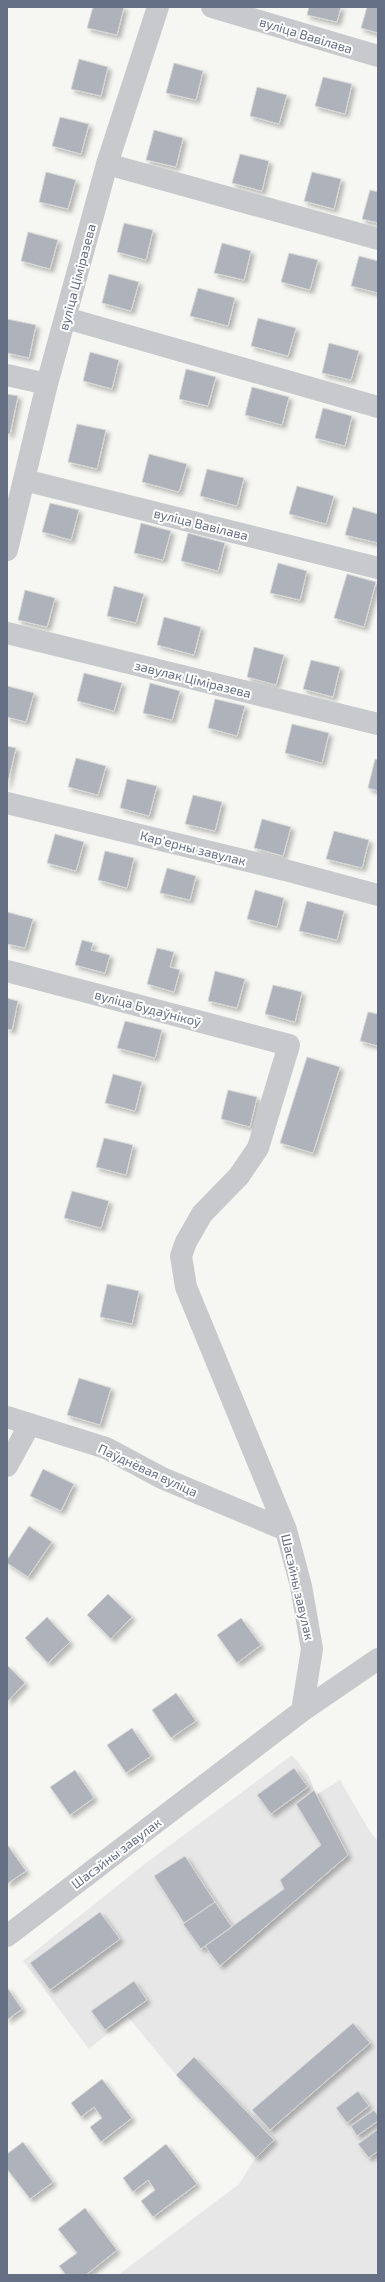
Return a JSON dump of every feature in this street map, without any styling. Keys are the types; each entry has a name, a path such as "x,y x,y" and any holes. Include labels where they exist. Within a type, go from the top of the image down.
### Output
{"street":[{"name":"вуліца Ціміразева","path":"7,550 47,384 107,164 158,7"},
{"name":"вуліца Вавілава","path":"212,7 378,56"},
{"path":"107,164 378,238"},
{"path":"66,318 378,407"},
{"path":"7,375 47,384"},
{"name":"вуліца Вавілава","path":"24,480 378,568"},
{"name":"завулак Ціміразева","path":"7,633 378,724"},
{"name":"Карʼерны завулак","path":"7,803 285,870 378,895"},
{"name":"вуліца Будаўнікоў","path":"7,971 289,1045"},
{"name":"Шасэйны завулак","path":"7,1936 302,1710 312,1649 301,1586 286,1530 186,1287 181,1256 186,1242 202,1214 239,1176 258,1148 289,1045"},
{"name":"Паўднёвая вуліца","path":"7,1417 106,1448 162,1478 286,1530"},
{"path":"7,1466 30,1424"},
{"path":"302,1710 378,1659"}],"shaded area":[{"path":"292,1755 309,1776 316,1795 340,1780 369,1830 378,1841 378,2275 118,2275 239,2184 256,2157 176,2075 128,2017 89,2049 23,1961 146,1863"}],"building":[{"path":"93,7 124,7 117,35 87,28"},
{"path":"309,7 341,7 337,22 307,15"},
{"path":"367,7 378,7 378,33 361,28"},
{"path":"79,59 108,67 101,96 71,89"},
{"path":"174,63 203,71 196,100 166,93"},
{"path":"323,77 352,84 345,114 315,106"},
{"path":"257,87 287,95 279,124 250,116"},
{"path":"60,117 89,124 81,154 52,146"},
{"path":"154,130 183,138 176,167 146,160"},
{"path":"240,154 269,161 262,191 232,183"},
{"path":"46,172 76,180 68,209 39,202"},
{"path":"312,172 341,179 334,209 304,201"},
{"path":"370,190 378,192 378,223 362,219"},
{"path":"124,223 153,230 146,260 117,252"},
{"path":"28,232 58,240 50,269 21,261"},
{"path":"222,243 251,251 244,280 214,273"},
{"path":"289,253 318,260 310,290 281,282"},
{"path":"359,256 378,261 378,293 351,286"},
{"path":"109,274 139,282 131,311 102,303"},
{"path":"198,288 235,298 228,326 190,316"},
{"path":"258,318 296,328 288,356 251,346"},
{"path":"7,319 36,325 29,358 7,353"},
{"path":"329,343 359,351 351,380 322,373"},
{"path":"90,352 119,360 112,389 83,381"},
{"path":"186,369 216,377 208,406 179,399"},
{"path":"252,387 289,397 282,425 245,415"},
{"path":"7,394 18,396 10,434 7,434"},
{"path":"323,408 352,416 345,446 315,438"},
{"path":"77,424 106,430 97,469 68,462"},
{"path":"149,454 187,464 179,492 142,482"},
{"path":"207,469 244,478 237,506 200,496"},
{"path":"297,486 334,496 326,524 289,514"},
{"path":"50,503 79,510 71,540 42,532"},
{"path":"353,507 378,514 378,543 345,535"},
{"path":"141,523 171,531 163,560 134,553"},
{"path":"188,533 225,543 218,571 181,561"},
{"path":"278,563 307,571 300,600 270,593"},
{"path":"347,574 376,582 364,627 334,618"},
{"path":"114,586 144,594 136,623 107,616"},
{"path":"25,590 55,598 47,627 18,620"},
{"path":"164,617 201,627 194,655 157,645"},
{"path":"254,647 284,655 276,685 247,677"},
{"path":"311,660 340,667 333,697 303,689"},
{"path":"84,673 122,683 114,711 77,701"},
{"path":"150,683 180,691 172,720 143,713"},
{"path":"7,686 34,693 26,722 7,717"},
{"path":"215,699 245,706 237,736 208,728"},
{"path":"292,724 329,733 322,763 285,753"},
{"path":"7,746 16,748 7,786"},
{"path":"76,758 106,766 98,795 68,787"},
{"path":"375,759 378,760 378,791 368,788"},
{"path":"127,779 157,786 149,816 120,808"},
{"path":"193,795 222,802 215,831 185,824"},
{"path":"262,819 291,827 283,856 254,848"},
{"path":"334,831 369,840 362,868 326,859"},
{"path":"55,834 84,842 76,871 47,863"},
{"path":"105,851 134,858 127,888 98,880"},
{"path":"167,868 196,876 190,900 160,893"},
{"path":"255,890 284,898 277,927 247,919"},
{"path":"307,901 344,911 337,940 299,931"},
{"path":"7,912 33,919 25,948 7,944"},
{"path":"82,940 93,943 91,950 110,955 105,973 75,965"},
{"path":"157,948 174,952 170,967 180,970 174,992 147,984"},
{"path":"215,971 245,979 237,1008 208,1001"},
{"path":"273,985 302,992 295,1022 265,1014"},
{"path":"7,998 18,1001 12,1030 7,1029"},
{"path":"368,1012 378,1014 378,1046 360,1041"},
{"path":"125,1021 162,1030 155,1058 117,1048"},
{"path":"307,1057 340,1067 313,1153 280,1143"},
{"path":"113,1074 142,1082 135,1111 105,1103"},
{"path":"228,1090 257,1097 250,1127 221,1119"},
{"path":"104,1138 133,1145 126,1175 96,1167"},
{"path":"72,1191 109,1201 101,1228 64,1218"},
{"path":"107,1284 139,1291 132,1324 100,1317"},
{"path":"79,1378 111,1388 100,1425 67,1415"},
{"path":"43,1469 74,1484 61,1511 30,1496"},
{"path":"29,1526 52,1542 28,1577 7,1563 7,1560"},
{"path":"108,1594 132,1617 111,1639 87,1615"},
{"path":"47,1617 70,1642 48,1663 25,1638"},
{"path":"241,1618 261,1645 237,1663 217,1635"},
{"path":"7,1665 25,1683 7,1702"},
{"path":"176,1693 196,1721 171,1738 152,1710"},
{"path":"132,1728 151,1756 126,1773 107,1745"},
{"path":"294,1768 308,1787 271,1814 257,1795"},
{"path":"75,1770 94,1798 70,1815 50,1787"},
{"path":"314,1790 348,1855 220,1966 205,1946 284,1889 280,1880 321,1845 296,1804"},
{"path":"7,1844 26,1871 7,1884"},
{"path":"185,1856 215,1902 184,1923 154,1876"},
{"path":"215,1902 232,1927 201,1949 183,1924"},
{"path":"100,1912 120,1939 50,1990 30,1963"},
{"path":"134,1981 147,2000 105,2030 91,2011"},
{"path":"7,1987 22,2009 7,2020"},
{"path":"353,2023 370,2043 270,2130 252,2110"},
{"path":"194,2057 274,2140 256,2158 176,2075"},
{"path":"102,2079 132,2118 101,2142 90,2127 102,2118 94,2107 81,2117 71,2103"},
{"path":"358,2091 369,2106 347,2123 336,2108"},
{"path":"374,2110 378,2116 378,2121 357,2136 351,2126"},
{"path":"378,2129 378,2151 369,2158 358,2144"},
{"path":"23,2142 53,2182 30,2199 7,2169 7,2154"},
{"path":"166,2144 197,2184 153,2217 141,2201 155,2190 148,2180 133,2192 123,2178"},
{"path":"85,2208 117,2250 86,2275 66,2275 59,2266 77,2253 58,2229"}]}
